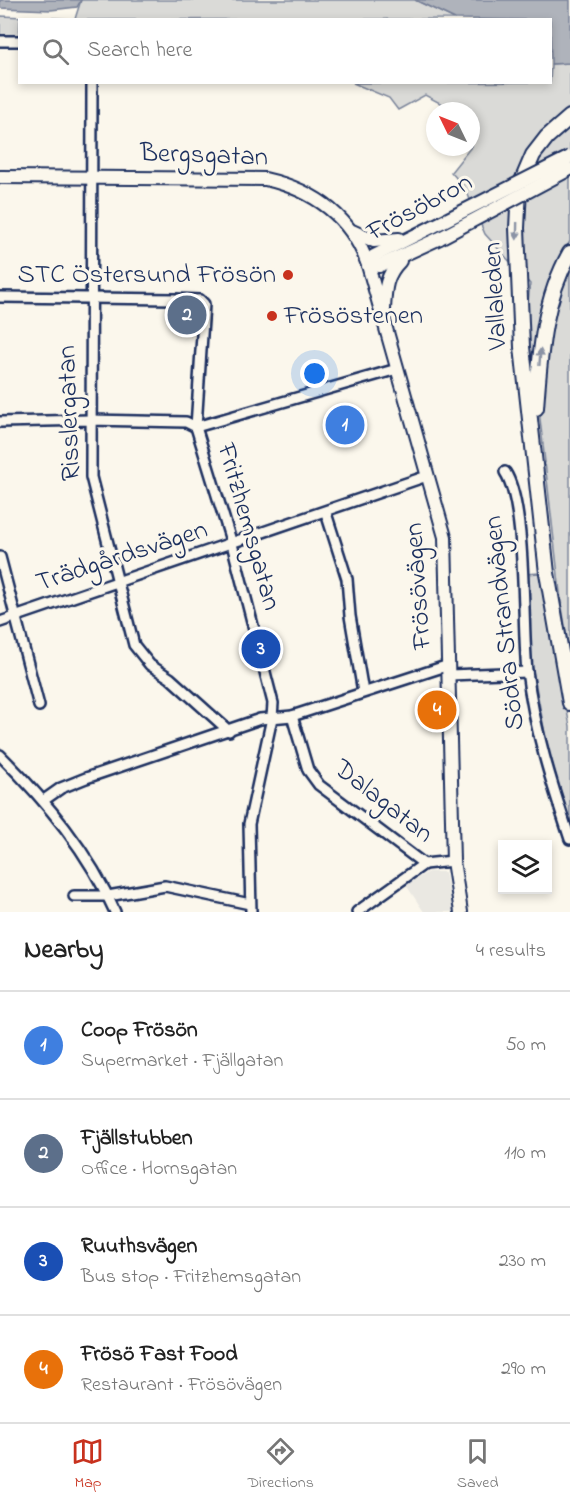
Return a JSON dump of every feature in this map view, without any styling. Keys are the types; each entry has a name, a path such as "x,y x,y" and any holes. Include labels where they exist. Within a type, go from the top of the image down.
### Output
{"main road":[{"name":"Vallaleden","path":"570,117 547,137 533,155 519,188 517,236 522,347 548,573 570,703"},
{"name":"Vallaleden","path":"534,436 541,340 556,283 570,253"}],"street":[{"path":"0,41 18,41"},
{"name":"Risslergatan","path":"92,84 91,477 134,645 150,665 170,678 229,731"},
{"name":"Frösöbron","path":"570,157 374,256 368,265 379,266 440,238 570,169"},
{"name":"Bergsgatan","path":"0,177 265,179 286,184 315,197 352,231 368,265"},
{"path":"352,231 374,242 414,236"},
{"path":"383,320 386,279 389,271 406,253"},
{"name":"Frösövägen","path":"368,265 445,537 453,861 461,912"},
{"path":"0,297 91,298"},
{"name":"Fritzhemsgatan","path":"91,298 195,300 204,303 196,427 232,544 273,704 249,824 251,908"},
{"path":"0,422 90,420 186,422 196,427 397,369"},
{"name":"Södra Strandvägen","path":"505,472 512,481 521,547 527,672 542,747 570,839"},
{"name":"Trädgårdsvägen","path":"0,622 326,513 427,476"},
{"path":"326,513 347,579 350,616 363,692"},
{"path":"0,557 39,706"},
{"path":"44,800 61,788 86,778 260,719 292,716 363,692 449,670 527,672"},
{"name":"Dalagatan","path":"292,716 308,770 319,785 424,864 453,861"},
{"path":"0,755 44,800 74,841 108,896 115,912"},
{"path":"357,912 424,864"},
{"path":"74,896 108,896 165,886 251,908"}],"shaded area":[{"path":"0,0 81,0 77,7 51,10 0,8"},
{"path":"81,0 415,0 453,18 75,18"},
{"path":"415,0 570,0 570,63 552,64 552,18 453,18"},
{"path":"0,16 50,18 18,18 18,41 0,40"},
{"path":"570,63 570,241 556,267 531,367 526,321 530,284 485,234 465,188 451,172 464,156 480,156 480,102 438,102 425,95 398,110 389,98 355,84 552,84 552,64"},
{"path":"570,264 570,656 561,601 539,410 544,350"},
{"path":"539,573 570,726 570,823 548,749 532,666 526,574"},
{"path":"428,872 445,872 453,912 424,912 406,885"}],"place":[{"name":"STC Östersund Frösön","path":"288,275"},
{"name":"Fjällstubben","path":"187,315"},
{"name":"Frösöstenen","path":"272,316"},
{"name":"Coop Frösön","path":"345,425"},
{"name":"Ruuthsvägen","path":"261,649"},
{"name":"Frösö Fast Food","path":"437,710"}]}
